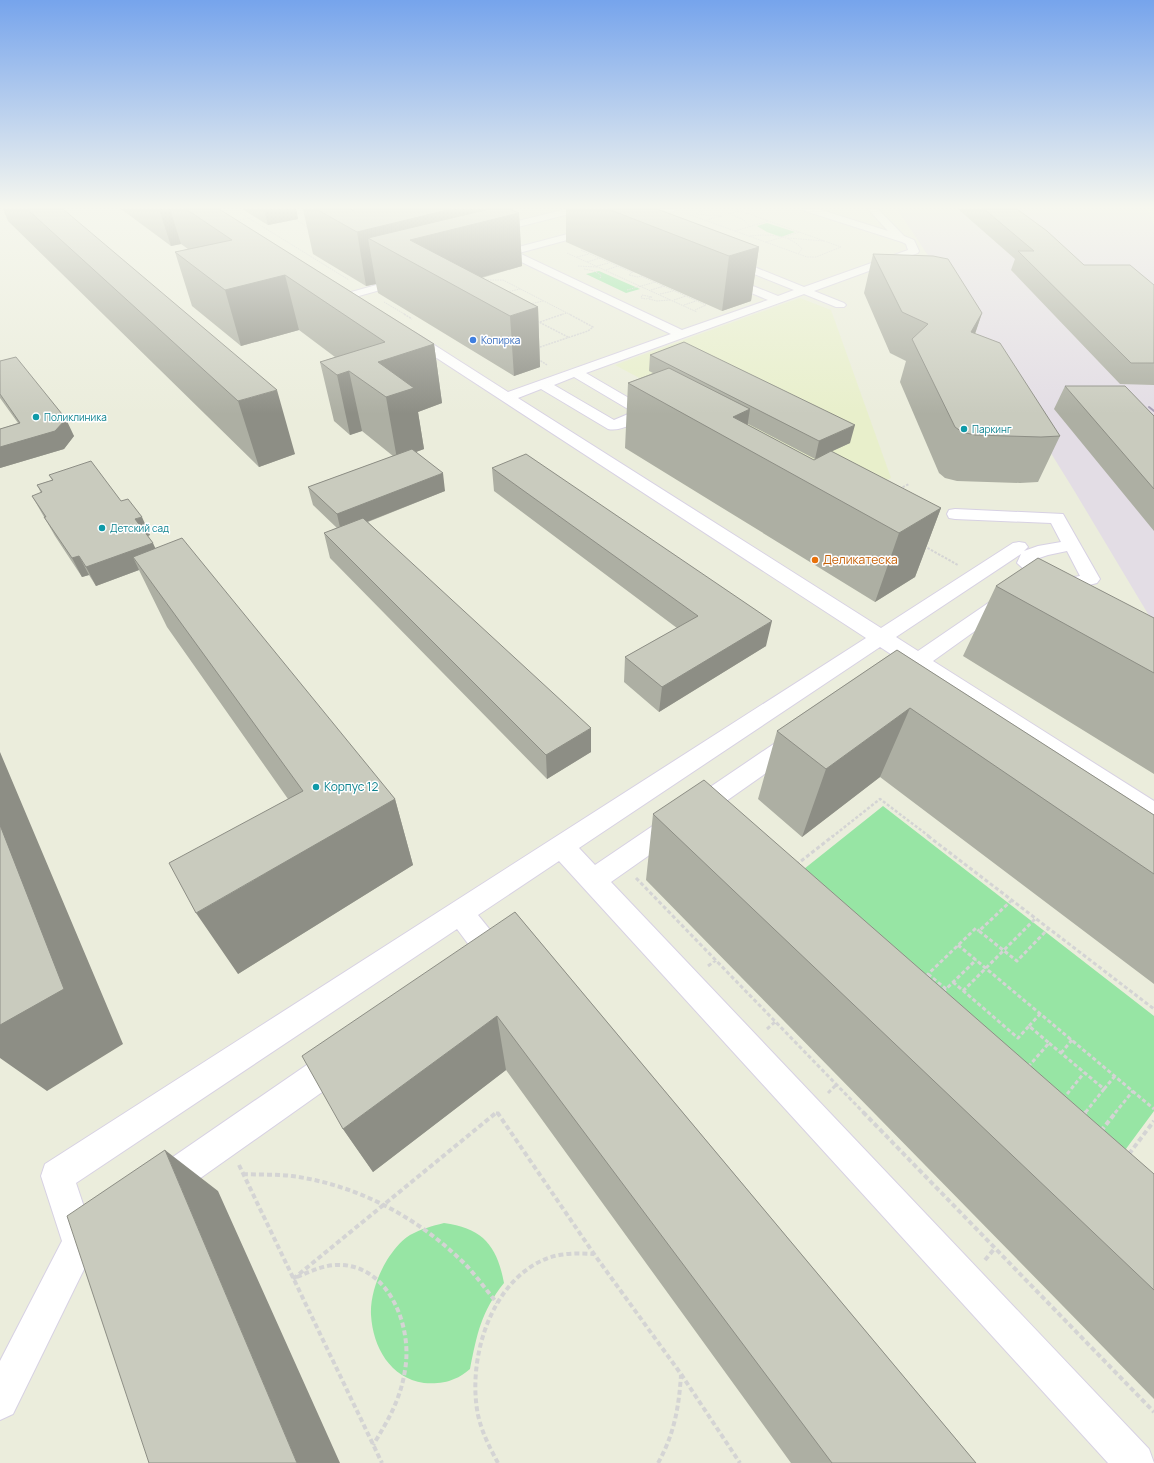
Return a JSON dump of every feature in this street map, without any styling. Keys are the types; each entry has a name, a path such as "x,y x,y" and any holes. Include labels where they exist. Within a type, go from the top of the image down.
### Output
{"street":[{"path":"345,291 386,277"},
{"path":"345,291 416,277"},
{"path":"563,277 683,335"},
{"path":"723,277 779,300"},
{"path":"736,283 754,277"},
{"path":"773,277 840,305"},
{"path":"507,397 779,300 849,277"},
{"path":"760,293 788,283"},
{"path":"329,284 345,291 362,304"},
{"path":"401,330 507,397 588,436 881,637 1154,812"},
{"path":"576,373 641,411 642,414 588,436"},
{"path":"544,385 613,426"},
{"path":"918,661 1030,583 1069,584 1091,579 1057,518 955,514"},
{"path":"1030,583 1026,564 1028,556 1044,550 1072,545"},
{"path":"94,1287 57,1176 1019,547"},
{"path":"593,880 815,727"},
{"path":"561,846 1135,1463"},
{"path":"459,912 492,955 467,973"},
{"path":"143,1198 363,1045"},
{"path":"0,1401 79,1243 111,1220"}],"path":[{"path":"329,284 353,277"},
{"path":"600,277 600,279 606,281"},
{"path":"621,277 640,286 652,297 649,299"},
{"path":"644,277 706,306 695,310"},
{"path":"483,281 500,279 593,327 591,330 532,350"},
{"path":"625,290 661,280"},
{"path":"664,286 645,292 641,298 672,300 687,296"},
{"path":"506,293 520,289"},
{"path":"660,295 673,290"},
{"path":"650,291 720,322"},
{"path":"529,305 543,300"},
{"path":"683,305 697,301"},
{"path":"532,324 568,313"},
{"path":"534,319 568,338"},
{"path":"536,358 547,365"},
{"path":"895,492 909,484"},
{"path":"922,544 976,575"},
{"path":"790,870 880,799 1154,1009"},
{"path":"620,862 1154,1412"},
{"path":"796,865 802,870"},
{"path":"979,931 1012,900"},
{"path":"963,991 1036,918"},
{"path":"922,979 976,928 1017,961 1049,928"},
{"path":"958,945 1154,1109"},
{"path":"942,994 976,960"},
{"path":"928,974 946,990"},
{"path":"953,982 1018,1038 1040,1014"},
{"path":"1029,1026 1104,1089"},
{"path":"1061,1053 1072,1040"},
{"path":"1023,1072 1049,1043"},
{"path":"1067,1104 1063,1100 1084,1073"},
{"path":"1082,1117 1115,1076"},
{"path":"1100,1133 1133,1091"},
{"path":"293,1279 497,1112 594,1254 681,1374 740,1463"},
{"path":"1077,1112 1086,1121"},
{"path":"1122,1152 1127,1156 1154,1121"},
{"path":"1095,1128 1105,1138"},
{"path":"227,1140 382,1463"},
{"path":"243,1174 292,1176 339,1185 384,1204 424,1228 462,1261 497,1303"},
{"path":"498,1463 486,1443 477,1406 476,1369 482,1333 497,1303 516,1278 541,1261 567,1253 594,1254"},
{"path":"293,1279 317,1268 340,1265 362,1270 381,1283 396,1302 404,1327 407,1356 403,1387 391,1417 373,1445"},
{"path":"658,1463 667,1448 678,1412 681,1374"}],"shaded area":[{"path":"942,277 1154,277 1154,624 1075,492"},
{"path":"800,298 831,310 891,478 858,495 615,365"}],"green space":[{"path":"593,277 613,277 640,289 626,293"},
{"path":"883,806 1154,1016 1154,1111 1100,1184 804,869"},
{"path":"444,1223 469,1229 486,1241 497,1259 504,1283 490,1304 481,1324 470,1369 458,1377 447,1381 424,1383 412,1380 402,1375 393,1368 386,1359 375,1338 372,1327 372,1300 375,1286 381,1272 387,1260 400,1243 406,1237 414,1233"}],"building":[{"path":"102,277 144,277 277,390 238,401"},
{"path":"208,277 276,277 225,290"},
{"path":"288,277 328,277 434,344 378,362 414,388 386,397 349,371 337,375 320,362 385,342"},
{"path":"439,277 481,277 538,307 510,316"},
{"path":"885,277 960,277 982,313 971,332 1000,343 1060,436 1041,437 975,435 962,432 955,427 912,339 928,324 902,312"},
{"path":"1045,277 1145,277 1154,285 1154,363 1131,363"},
{"path":"684,342 855,425 819,441 650,355"},
{"path":"16,357 66,419 55,431 0,447 0,429 20,423 0,394 0,361"},
{"path":"669,368 750,409 733,417 814,460 831,451 941,508 899,533 628,383"},
{"path":"1065,386 1125,386 1154,416 1154,489"},
{"path":"412,449 443,473 337,514 308,487"},
{"path":"526,454 772,621 662,687 625,657 698,616 492,468"},
{"name":"Детский сад","path":"91,461 121,501 128,499 142,517 135,519 153,543 86,567 79,556 72,558 44,517 46,517 32,496 42,492 37,485 53,480 49,475"},
{"path":"363,518 591,728 546,755 324,533"},
{"path":"182,538 395,799 196,913 169,863 303,791 133,557"},
{"path":"1038,558 1154,618 1154,673 996,586"},
{"path":"897,650 1154,815 1154,874 910,708 826,769 777,731"},
{"path":"704,780 1154,1174 1154,1290 653,814"},
{"path":"0,825 64,989 0,1025"},
{"path":"515,912 976,1463 832,1463 497,1016 343,1129 302,1056"},
{"path":"165,1150 297,1463 149,1463 67,1216"}],"railway":[{"path":"1149,407 1154,411"}],"place":[{"name":"Копирка","path":"473,340"},
{"name":"Поликлиника","path":"36,417"},
{"name":"Паркинг","path":"964,429"},
{"name":"Детский сад","path":"102,528"},
{"name":"Деликатеска","path":"815,560"},
{"name":"Корпус 12","path":"316,787"}]}
